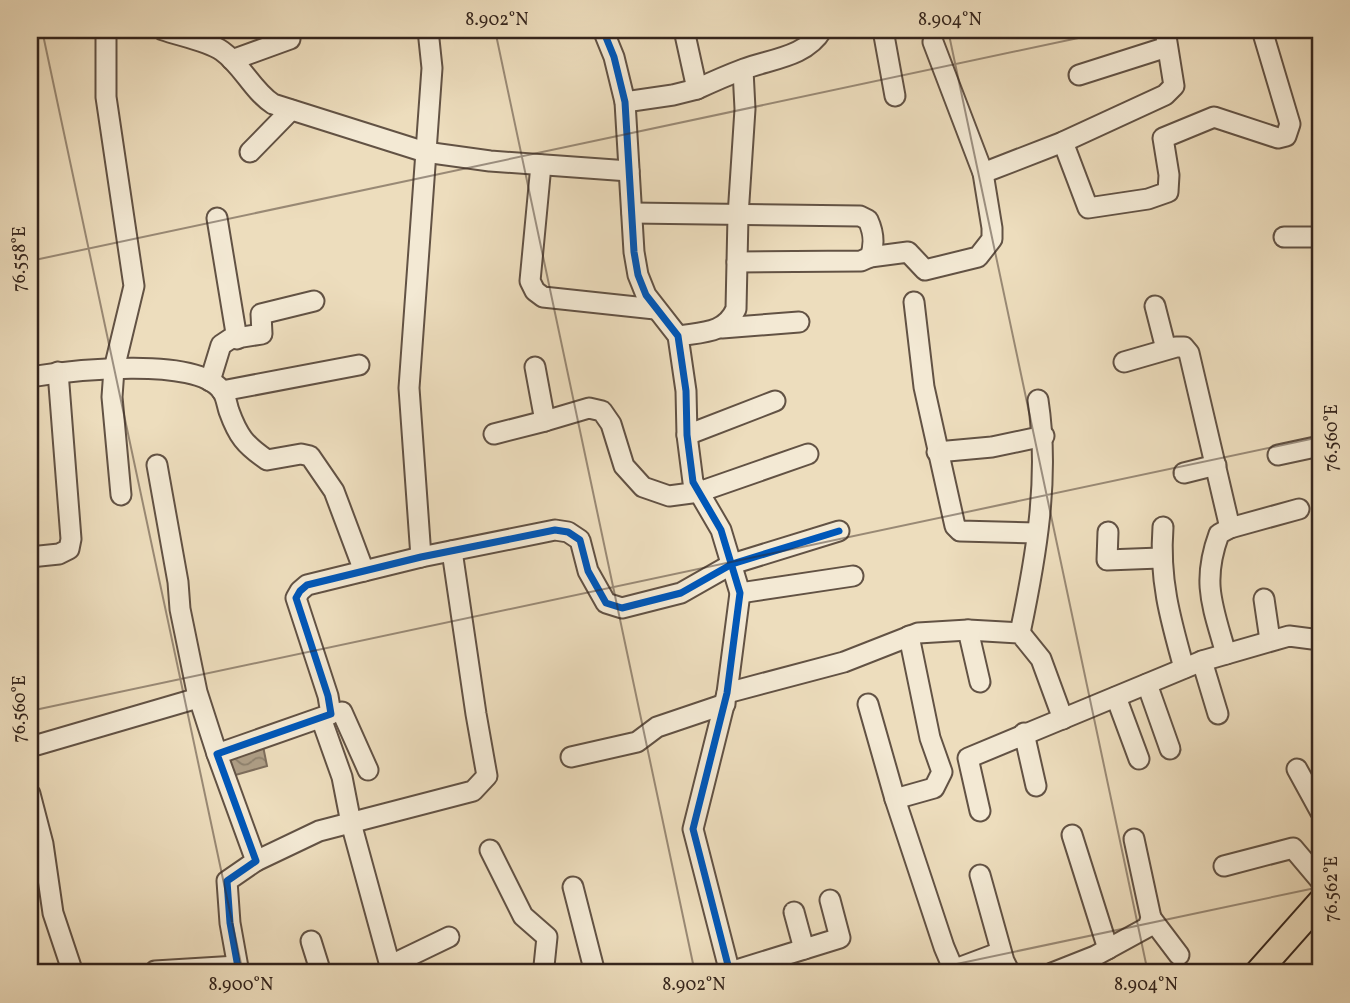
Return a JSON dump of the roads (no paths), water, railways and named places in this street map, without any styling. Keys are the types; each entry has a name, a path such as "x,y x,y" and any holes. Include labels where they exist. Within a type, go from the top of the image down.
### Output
{"main road":[{"path":"1257,973 1320,902"}],"street":[{"path":"106,30 106,97 134,286 114,369 113,423 121,495"},
{"path":"163,30 220,49 261,96 273,104 425,152 490,161 629,171"},
{"path":"421,557 409,388 432,68 428,30"},
{"path":"603,30 614,57 625,102 634,252 638,275 646,295 678,336 693,482 722,530 740,593 726,699 693,829 730,973 840,938 830,900"},
{"path":"684,30 696,89"},
{"path":"625,102 696,89 799,52 815,41 822,30"},
{"path":"883,30 895,96"},
{"path":"1063,142 1088,208 1148,199 1168,192 1169,174 1163,138 1214,117 1278,138 1286,136 1290,124 1262,30"},
{"path":"983,173 1063,142 1165,96 1174,86 1166,38 1079,75"},
{"path":"232,60 289,39"},
{"path":"737,262 861,261 908,251 925,270 978,257 992,239 983,173 933,42"},
{"path":"722,328 731,320 736,309 744,126 743,70"},
{"path":"250,152 291,110"},
{"path":"541,165 530,281 535,291 543,297 656,309"},
{"path":"632,213 860,216 868,220 873,230 870,257"},
{"path":"216,218 237,339"},
{"path":"1284,237 1320,237"},
{"path":"314,301 261,314 262,334 230,339 220,345 216,386 238,435 253,450 267,460 301,454 310,456 319,467 334,491 364,571"},
{"path":"914,302 924,387 952,519 960,531 1036,533"},
{"path":"1155,306 1166,349"},
{"path":"678,336 722,328 799,323"},
{"path":"1124,362 1166,349 1184,347 1189,353 1230,528"},
{"path":"30,377 58,372 144,367 176,371 216,386 359,365"},
{"path":"535,367 545,421"},
{"path":"30,557 59,555 69,549 71,539 58,372"},
{"path":"1020,633 1041,505 1044,436 1038,400"},
{"path":"687,435 775,401"},
{"path":"494,434 589,408 602,411 611,424 624,466 643,487 670,496 699,492 808,454"},
{"path":"937,452 992,447 1044,436"},
{"path":"1278,455 1320,446"},
{"path":"157,465 178,582 180,609 198,698 256,861"},
{"path":"1184,473 1216,465"},
{"path":"1226,654 1210,595 1208,576 1219,534 1230,528 1300,509"},
{"path":"1163,527 1160,558 1167,608 1218,715"},
{"path":"217,754 331,714 328,696 296,598 307,585 421,557 555,530 568,532 580,540 588,571 606,603 621,608 681,593 732,564 839,531"},
{"path":"1108,531 1107,560 1160,558"},
{"path":"155,971 238,970 230,923 227,881 256,861 319,831 473,791 487,776 475,714 452,551"},
{"path":"740,593 853,576"},
{"path":"1264,599 1270,640"},
{"path":"968,630 980,682"},
{"path":"571,757 637,742 657,727 726,699 844,662 918,633 968,630 1020,633 1041,659 1063,719"},
{"path":"909,636 930,738 942,772"},
{"path":"895,799 934,788 942,772 968,758 1193,664 1289,636 1320,640"},
{"path":"1147,684 1170,749"},
{"path":"1115,697 1139,760"},
{"path":"30,745 50,742 198,698"},
{"path":"868,704 895,799 954,971 1001,952"},
{"path":"342,712 368,770"},
{"path":"321,718 342,777 351,823 392,973"},
{"path":"1024,733 1036,786"},
{"path":"968,758 980,811"},
{"path":"1297,769 1320,811"},
{"path":"30,794 43,844 53,914 73,973"},
{"path":"1072,835 1108,948"},
{"path":"1134,839 1151,918 1179,955"},
{"path":"1224,866 1293,848 1320,880"},
{"path":"491,850 523,916 547,937 545,973"},
{"path":"980,875 1001,952 1010,973"},
{"path":"573,887 595,973"},
{"path":"794,912 804,949"},
{"path":"1052,973 1148,927 1151,918"},
{"path":"398,973 395,963 449,937"},
{"path":"311,941 321,973"}],"water":[{"path":"263,746 267,766 232,776 228,756"}]}
